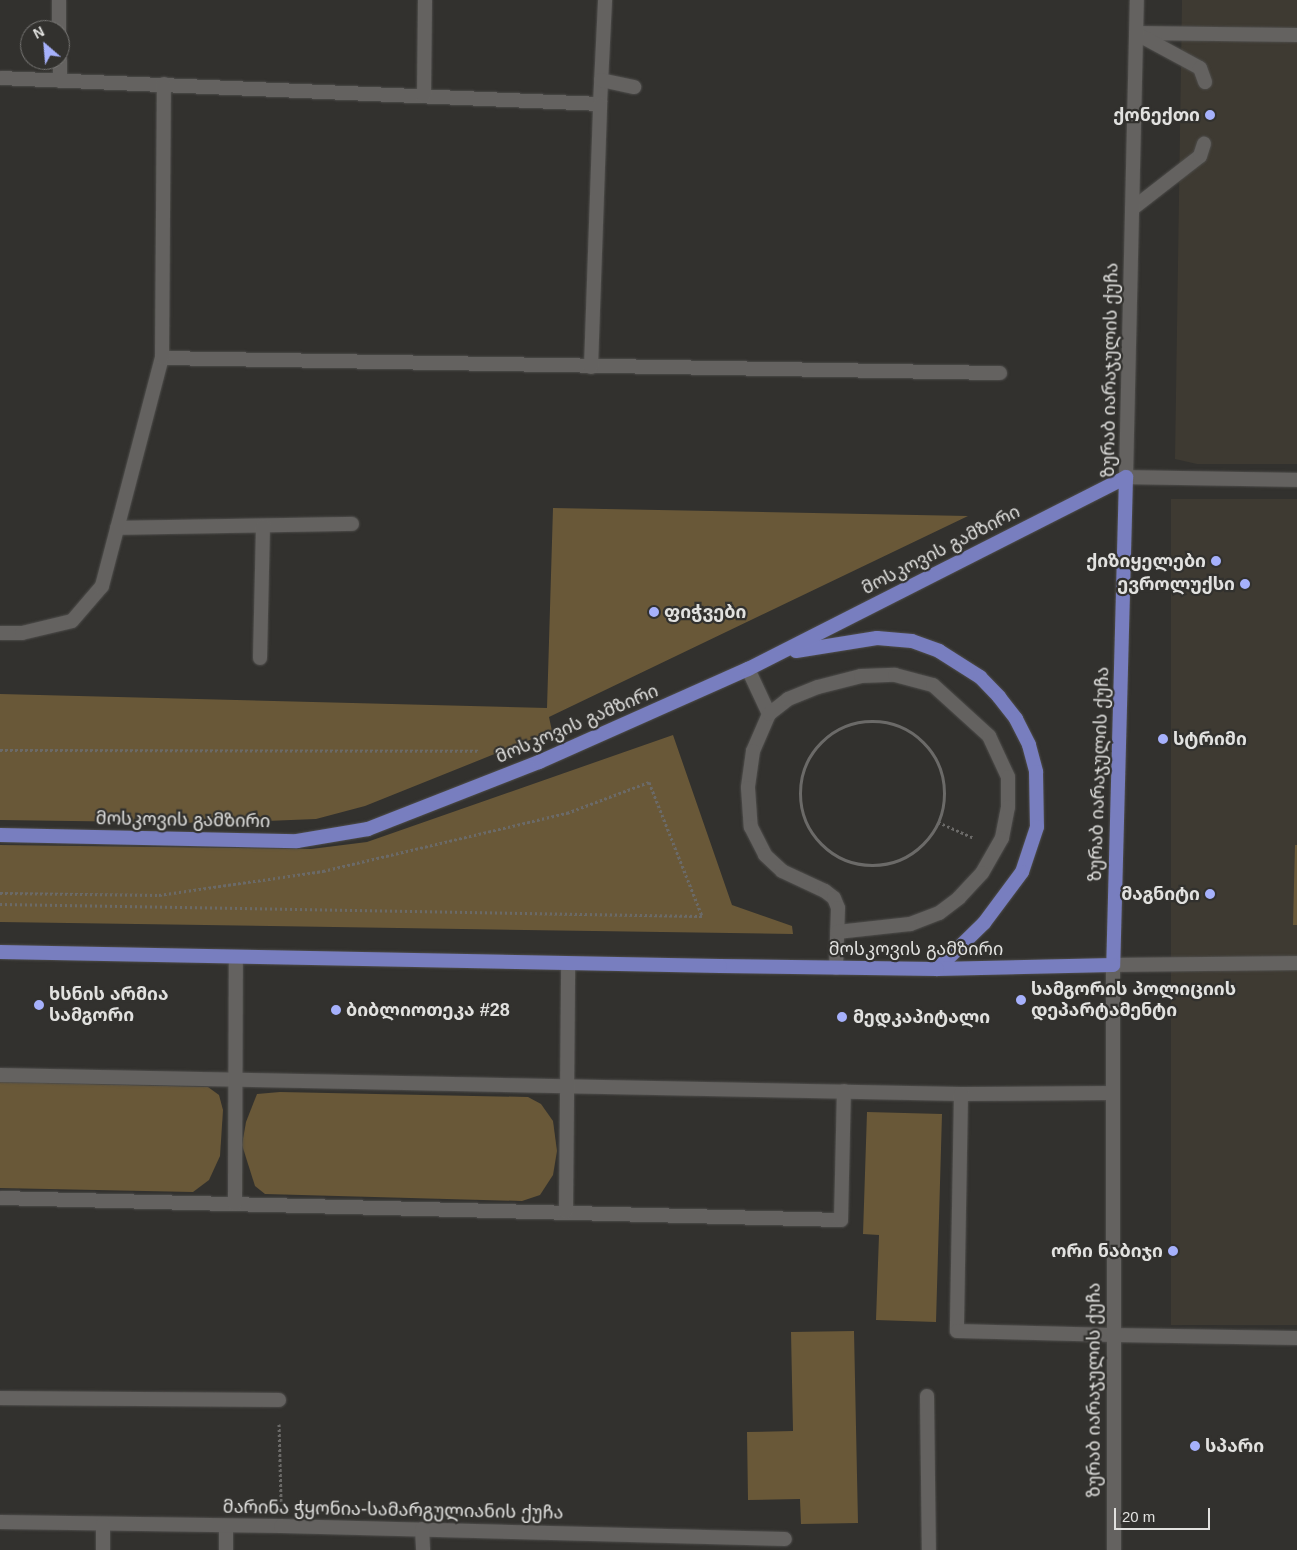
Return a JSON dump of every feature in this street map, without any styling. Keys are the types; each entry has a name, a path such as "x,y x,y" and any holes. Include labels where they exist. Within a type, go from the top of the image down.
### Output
{"main road":[{"name":"მოსკოვის გამზირი","path":"0,835 297,841 368,829 539,762 748,670 1126,477"},
{"name":"ზურაბ იარაჯულის ქუჩა","path":"1113,965 1126,477"},
{"path":"778,654 848,640 877,638 912,641 939,651 980,677 1016,720 1029,745 1036,772 1036,827 1031,851 1022,872 1004,900 937,969"},
{"name":"მოსკოვის გამზირი","path":"0,952 836,968 937,969 1113,965"}],"street":[{"path":"59,0 59,20"},
{"path":"424,96 425,0"},
{"path":"590,367 605,0"},
{"name":"ზურაბ იარაჯულის ქუჩა","path":"1126,477 1137,0"},
{"path":"1136,34 1297,35"},
{"path":"1136,34 1200,68 1205,82"},
{"path":"60,70 60,81"},
{"path":"0,78 600,104"},
{"path":"601,80 634,87"},
{"path":"0,633 22,633 72,621 102,586 162,358 164,84"},
{"path":"1132,209 1200,156 1204,144"},
{"path":"162,358 1000,374"},
{"path":"1126,477 1297,480"},
{"path":"117,528 352,524"},
{"path":"260,658 263,526"},
{"path":"748,670 769,714"},
{"path":"836,968 837,932 838,908 834,898 825,891 782,871 765,855 752,827 748,788 753,750 769,714 796,696 861,676 895,675 933,685 989,736 1008,777 1008,807 1002,838 982,873 960,898 938,913 910,924 837,932"},
{"path":"236,956 234,1079 236,1204"},
{"path":"1113,965 1297,963"},
{"path":"566,1212 568,964"},
{"name":"ზურაბ იარაჯულის ქუჩა","path":"1113,965 1111,1093 1114,1550"},
{"path":"0,1075 961,1094 1111,1093"},
{"path":"0,1198 841,1220 844,1091"},
{"path":"961,1094 957,1331 1297,1338"},
{"path":"927,1396 929,1550"},
{"path":"0,1398 279,1400"},
{"name":"მარინა ჭყონია-სამარგულიანის ქუჩა","path":"0,1522 422,1529 784,1539"},
{"path":"103,1524 103,1550"},
{"path":"226,1526 226,1550"},
{"path":"422,1529 423,1550"}],"path":[{"path":"866,721 897,724 918,736 933,754 943,776 944,799 938,822 924,842 906,857 883,864 859,864 837,855 818,841 805,820 802,805 802,774 812,752 829,735 850,724 866,721"},
{"path":"0,750 480,751"},
{"path":"0,904 702,916 649,782"},
{"path":"938,822 996,848"},
{"path":"279,1400 281,1526"}],"shaded area":[{"path":"1182,0 1297,0 1297,464 1197,464 1175,459"},
{"path":"1171,499 1297,499 1297,1325 1171,1325"},
{"path":"553,508 968,516 549,717 552,731 365,806 316,819 216,823 0,820 0,694 547,708"},
{"path":"673,735 732,905 792,926 793,934 0,922 0,845 311,849 367,842"},
{"path":"1295,845 1297,845 1297,925 1293,925"},
{"path":"0,1082 208,1087 219,1095 223,1110 220,1156 209,1180 193,1192 0,1188"},
{"path":"280,1092 528,1097 541,1104 553,1121 557,1151 553,1175 540,1195 522,1201 265,1194 255,1186 242,1145 246,1122 257,1094"},
{"path":"867,1112 942,1114 936,1322 876,1320 879,1235 863,1234"},
{"path":"854,1331 858,1523 801,1524 800,1499 748,1500 747,1432 793,1431 791,1332"}],"place":[{"name":"ქონექთი","path":"1210,115"},
{"name":"ქიზიყელები","path":"1216,561"},
{"name":"ევროლუქსი","path":"1245,584"},
{"name":"ფიჭვები","path":"654,612"},
{"name":"სტრიმი","path":"1163,739"},
{"name":"მაგნიტი","path":"1210,894"},
{"name":"სამგორის პოლიციის დეპარტამენტი","path":"1021,1000"},
{"name":"ხსნის არმია სამგორი","path":"39,1005"},
{"name":"ბიბლიოთეკა #28","path":"336,1010"},
{"name":"მედკაპიტალი","path":"842,1017"},
{"name":"ორი ნაბიჯი","path":"1173,1251"},
{"name":"სპარი","path":"1195,1446"}]}
